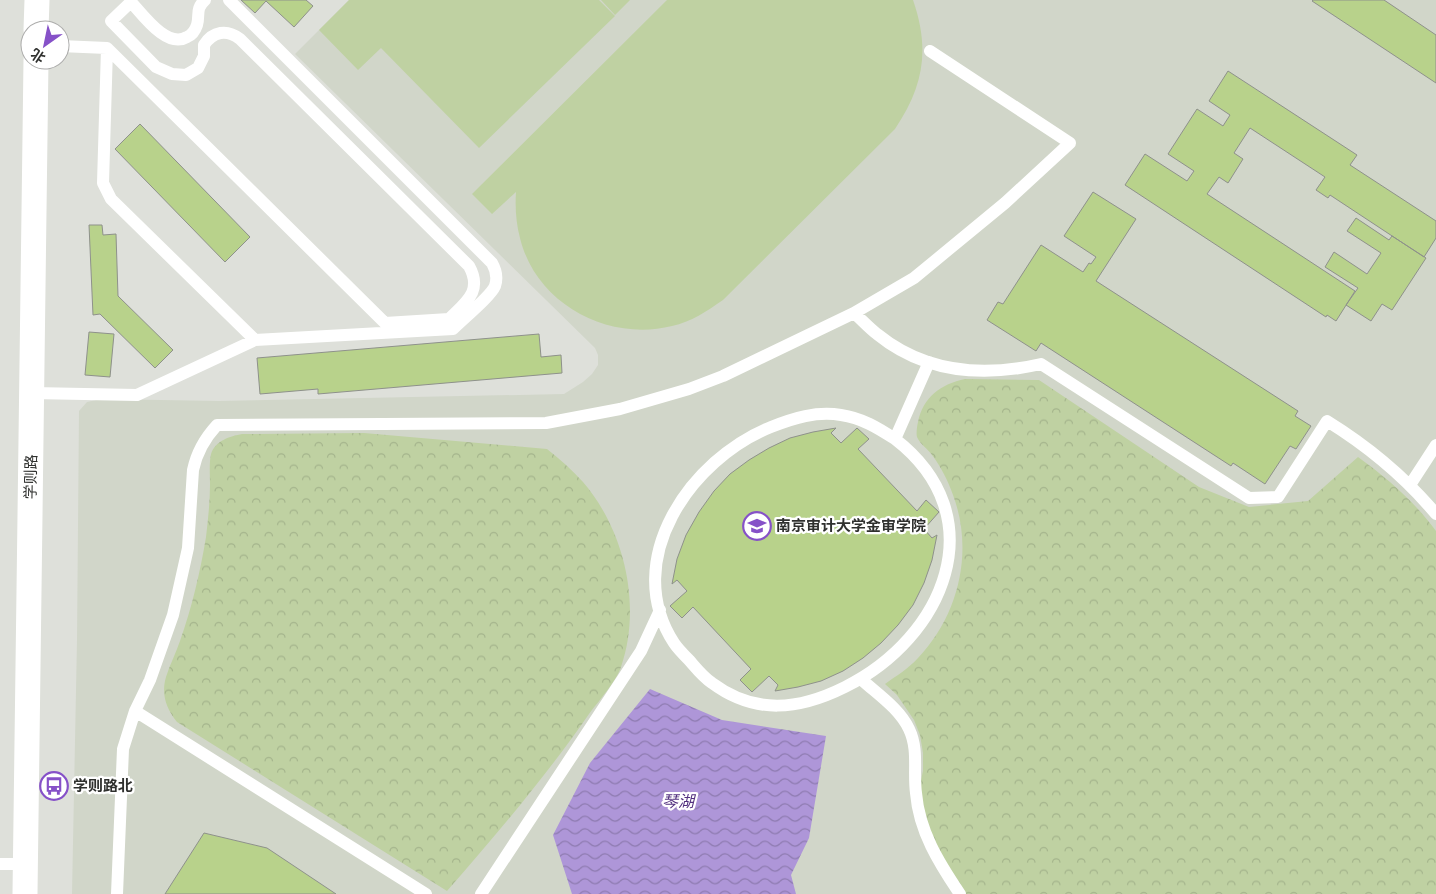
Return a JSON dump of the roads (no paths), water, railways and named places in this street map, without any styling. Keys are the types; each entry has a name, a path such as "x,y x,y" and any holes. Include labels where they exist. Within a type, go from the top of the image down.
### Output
{"street":[{"path":"36,20 37,0"},
{"name":"学则路","path":"25,894 36,70"}],"lane":[{"path":"70,46 107,48 385,323 449,319 470,298 473,290 473,274 469,266 240,39 226,32 213,35 204,44 204,56 198,68 186,75 172,74 156,67 112,21 131,2 164,36 183,40 196,27 199,7 204,0"},
{"path":"32,393 137,395 254,340 453,328 492,290 496,278 496,270 492,263 228,0"},
{"path":"107,48 103,182 111,199 254,340"},
{"path":"118,894 123,749 135,711 163,648 182,581 188,548 193,470 196,457 208,434 217,424 546,423 583,417 655,400 723,376 854,313 914,278 1005,203 1070,143 930,51"},
{"path":"854,313 878,335 894,346 929,362 971,371 995,372 1041,364 1249,498 1278,497 1327,421 1365,446 1392,468 1436,514"},
{"path":"895,439 929,362"},
{"path":"823,414 842,415 860,419 877,427 910,450 933,479 941,495 950,531 948,558 939,589 929,610 917,629 888,659 861,679 823,698 807,703 772,706 738,698 723,690 709,680 675,644 666,628 660,610 655,573 658,552 664,532 673,513 698,480 726,452 759,432 792,419 823,414"},
{"path":"1410,485 1436,445"},
{"path":"481,894 641,651 660,610"},
{"path":"861,679 901,716 909,729 915,745 915,791 920,822 937,857 960,894"},
{"path":"135,711 426,894"},
{"path":"0,864 26,864"}],"water":[{"name":"琴湖","path":"650,689 722,720 826,736 809,838 791,875 796,894 572,894 553,835 590,763"}],"place":[{"name":"南京审计大学金审学院","path":"757,526"},
{"name":"学则路北","path":"54,786"}]}
